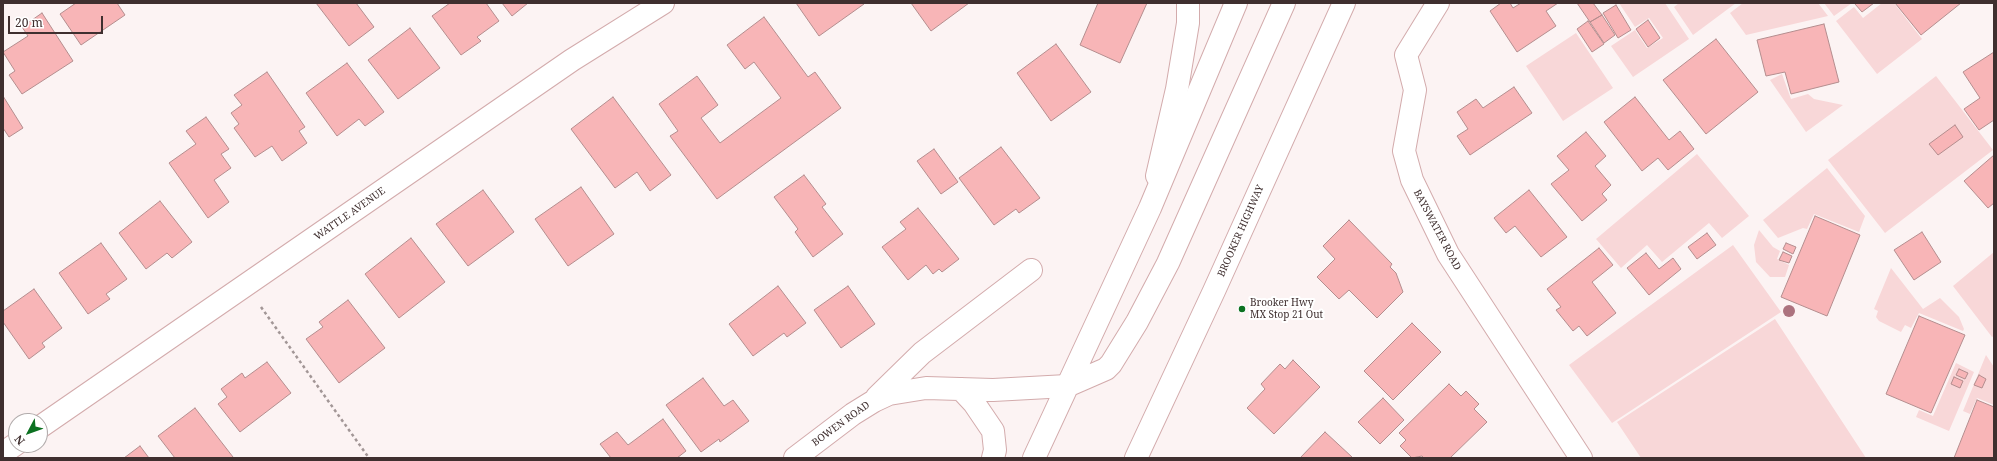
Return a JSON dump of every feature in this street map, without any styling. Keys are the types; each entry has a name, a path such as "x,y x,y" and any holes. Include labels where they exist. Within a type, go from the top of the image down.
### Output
{"main road":[{"name":"WATTLE AVENUE","path":"48,422 572,60 662,3"},
{"path":"1150,208 1177,89 1188,23 1188,3"},
{"path":"1034,458 1150,208 1236,3"},
{"path":"1067,386 1106,369 1111,364 1137,322 1171,257 1284,3"},
{"name":"BROOKER HIGHWAY","path":"1136,458 1344,3"},
{"name":"BAYSWATER ROAD","path":"1438,3 1406,55 1415,90 1404,151 1412,180 1448,254 1581,458"},
{"path":"874,401 922,353 1032,270"},
{"name":"BOWEN ROAD","path":"795,458 852,414 874,401 905,390 926,388 1018,389 1067,386"},
{"path":"961,389 974,403 993,431 995,450 993,458"}],"path":[{"path":"246,286 370,458"}],"shaded area":[{"path":"1619,3 1665,3 1689,39 1633,77 1611,46 1635,30 1647,48 1663,38 1649,18 1635,27"},
{"path":"1679,3 1736,3 1693,35 1674,7"},
{"path":"1743,3 1818,3 1828,16 1746,35 1730,13"},
{"path":"1824,3 1852,3 1834,16"},
{"path":"1882,3 1894,3 1922,39 1877,74 1836,21 1854,7 1863,18"},
{"path":"1576,33 1613,88 1563,121 1526,66"},
{"path":"1782,74 1791,99 1808,94 1814,99 1843,105 1806,132 1770,80"},
{"path":"1936,76 1993,150 1885,233 1828,160"},
{"path":"1697,154 1749,216 1722,238 1709,223 1662,262 1647,245 1621,268 1596,239"},
{"path":"1827,168 1865,216 1859,232 1814,214 1807,229 1803,228 1778,238 1763,220"},
{"path":"1759,230 1773,247 1780,251 1777,259 1789,265 1785,277 1770,277 1756,262 1754,245"},
{"path":"1733,245 1781,312 1612,423 1569,365"},
{"path":"1994,252 1994,336 1992,337 1953,286"},
{"path":"1891,268 1923,309 1940,298 1959,317 1964,329 1963,331 1919,313 1911,328 1905,325 1901,332 1879,321 1876,317 1878,311 1874,309"},
{"path":"1775,319 1866,458 1641,458 1617,422"},
{"path":"1986,355 1994,367 1994,405 1977,398 1970,414 1963,411"},
{"path":"1956,363 1974,372 1949,431 1916,417 1919,410 1933,416"}],"building":[{"path":"76,3 117,3 125,15 81,45 60,14"},
{"path":"316,3 356,3 374,27 349,46"},
{"path":"450,3 486,3 499,21 477,37 481,41 461,55 432,16"},
{"path":"502,3 528,3 512,16"},
{"path":"796,3 863,3 864,4 819,36"},
{"path":"911,3 969,3 931,31"},
{"path":"1098,3 1147,3 1120,63 1080,45"},
{"path":"1501,3 1510,3 1513,8 1521,3 1558,3 1546,11 1556,26 1517,52 1490,11"},
{"path":"1577,3 1593,3 1602,15 1590,22"},
{"path":"1874,3 1862,12 1855,4"},
{"path":"1895,3 1961,3 1921,35"},
{"path":"1616,5 1631,30 1618,38 1603,13"},
{"path":"42,13 73,61 22,94 9,75 15,71 3,52 28,36 22,27"},
{"path":"1602,15 1615,35 1604,43 1590,22"},
{"path":"764,17 808,77 815,72 841,108 717,199 670,136 678,131 659,104 697,76 718,105 701,118 720,143 781,98 754,62 745,69 727,45"},
{"path":"1648,20 1660,38 1648,47 1636,29"},
{"path":"1588,21 1604,44 1592,52 1577,29"},
{"path":"1824,24 1839,82 1791,94 1785,72 1766,76 1757,40"},
{"path":"410,28 440,68 398,99 368,60"},
{"path":"1716,39 1758,92 1706,134 1663,80"},
{"path":"1056,44 1091,92 1051,121 1017,73"},
{"path":"1994,52 1994,120 1979,130 1964,109 1980,98 1963,72"},
{"path":"347,63 384,112 365,126 359,119 337,136 306,93"},
{"path":"267,72 305,127 299,131 307,143 282,161 272,146 255,157 234,128 239,124 231,113 242,105 234,95"},
{"path":"1514,87 1532,113 1470,155 1457,136 1468,129 1457,112 1476,99 1483,108"},
{"path":"3,96 23,128 9,137 3,128"},
{"path":"613,97 671,175 650,191 637,172 615,188 571,129"},
{"path":"1635,97 1669,140 1680,131 1694,149 1668,170 1658,158 1642,171 1604,122"},
{"path":"206,117 229,149 221,154 231,168 214,180 229,202 208,218 169,163 196,144 186,131"},
{"path":"1955,125 1963,137 1938,155 1929,144"},
{"path":"1586,132 1606,156 1595,166 1611,185 1602,194 1607,200 1582,221 1551,184 1569,170 1557,156"},
{"path":"1001,147 1040,198 1019,213 1016,209 994,225 959,178"},
{"path":"934,149 958,182 941,194 917,161"},
{"path":"1994,155 1994,203 1988,208 1964,181"},
{"path":"804,175 826,204 822,207 843,234 813,257 795,232 798,229 774,197"},
{"path":"581,187 614,234 568,266 535,219"},
{"path":"483,190 514,232 468,266 436,224"},
{"path":"1529,190 1567,237 1541,257 1515,226 1506,233 1494,218"},
{"path":"160,201 192,242 172,258 167,253 146,269 119,233"},
{"path":"918,208 959,259 942,272 939,269 933,274 926,265 908,280 882,247 906,229 900,222"},
{"path":"1815,216 1860,235 1827,316 1781,297"},
{"path":"1349,220 1392,264 1390,267 1396,273 1403,292 1377,318 1349,290 1339,299 1317,277 1335,259 1323,246"},
{"path":"1922,232 1941,262 1914,280 1894,250"},
{"path":"1707,233 1716,245 1697,259 1688,247"},
{"path":"411,238 445,282 399,318 365,274"},
{"path":"101,243 127,279 106,294 110,299 88,314 59,273"},
{"path":"1786,243 1796,247 1793,254 1783,249"},
{"path":"1599,248 1613,265 1592,282 1616,313 1587,336 1579,326 1573,331 1556,310 1561,307 1547,289"},
{"path":"1783,252 1792,256 1789,263 1779,260"},
{"path":"1646,253 1659,269 1673,258 1681,269 1649,295 1627,268"},
{"path":"778,286 806,323 787,337 784,333 753,356 729,324"},
{"path":"848,286 875,324 841,348 814,310"},
{"path":"34,289 62,328 42,343 45,347 29,359 3,322 3,311"},
{"path":"348,300 385,348 339,383 306,339 323,327 319,322"},
{"path":"1919,316 1965,335 1931,413 1886,394"},
{"path":"1412,323 1441,352 1393,400 1364,371"},
{"path":"1293,360 1320,387 1274,434 1247,408 1265,389 1261,384 1280,364 1285,369"},
{"path":"267,362 291,393 240,432 218,404 227,397 221,389 242,373 245,378"},
{"path":"1959,369 1968,373 1965,379 1956,375"},
{"path":"1979,375 1986,379 1982,388 1974,385"},
{"path":"1954,377 1963,381 1960,388 1951,384"},
{"path":"703,378 724,406 733,400 749,421 720,442 719,439 701,452 666,405"},
{"path":"1449,384 1461,396 1466,391 1479,404 1474,409 1487,422 1450,458 1424,458 1422,456 1412,458 1400,446 1406,440 1399,433"},
{"path":"1383,398 1404,420 1380,444 1358,422"},
{"path":"1977,400 1994,407 1994,458 1954,458"},
{"path":"195,408 233,457 175,458 158,436"},
{"path":"663,419 686,451 677,458 611,458 600,444 617,432 628,445"},
{"path":"1325,432 1352,457 1300,458"},
{"path":"140,446 149,458 124,458"}],"place":[{"name":"Brooker Hwy MX Stop 21 Out","path":"1242,309"}]}
